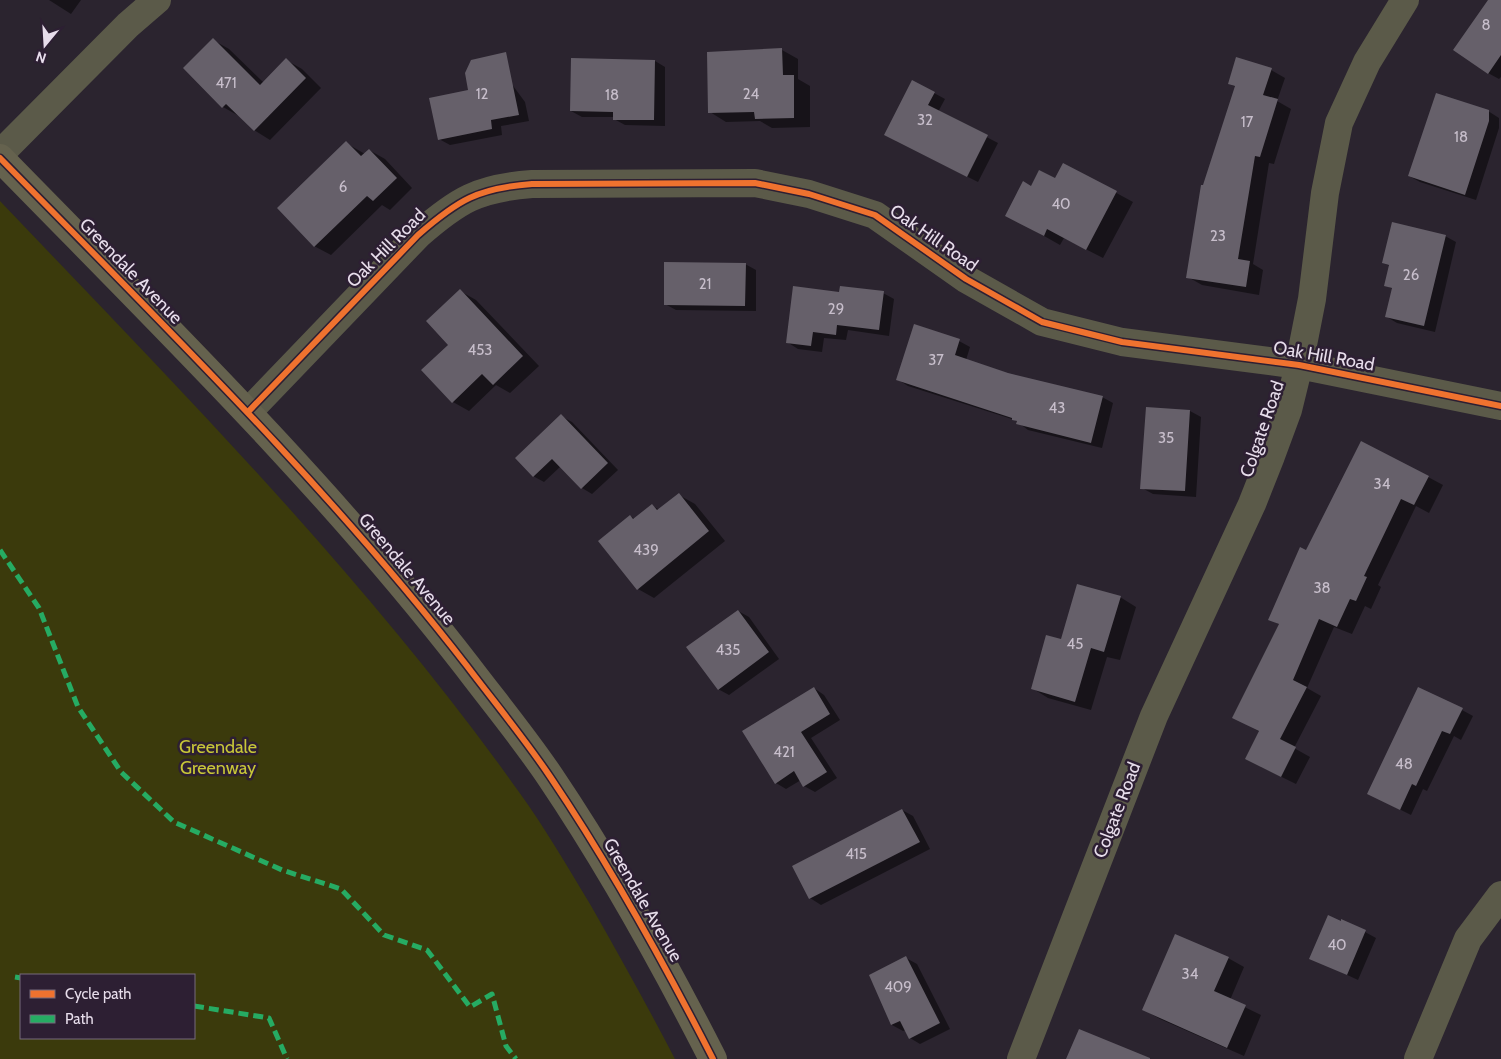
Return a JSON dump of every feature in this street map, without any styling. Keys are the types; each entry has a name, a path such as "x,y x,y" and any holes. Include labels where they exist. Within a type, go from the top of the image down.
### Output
{"main road":[{"name":"Greendale Avenue","path":"0,158 248,412 361,536 483,687 549,775 597,850 654,948 713,1059"}],"street":[{"path":"0,154 128,25 157,0"},
{"name":"Colgate Road","path":"1021,1059 1154,716 1252,504 1288,410 1312,299 1325,193 1339,123 1367,62 1405,0"},
{"name":"Oak Hill Road","path":"248,412 411,242 439,217 460,202 484,191 506,186 532,184 755,183 809,194 875,215 966,279 1042,322 1122,342 1299,365 1501,406"},
{"path":"1418,1059 1468,940 1501,895"}],"green space":[{"name":"Greendale Greenway","path":"0,201 270,487 336,561 460,713 519,792 556,847 601,923 675,1059 0,1059"}],"building":[{"path":"1488,0 1501,0 1501,55 1488,74 1453,50"},
{"path":"213,38 260,85 286,58 306,78 254,131 226,104 222,108 183,68"},
{"path":"782,48 783,75 794,75 794,118 755,119 754,112 708,113 707,52"},
{"path":"506,52 519,115 491,120 492,129 438,140 429,98 468,90 465,73 471,60"},
{"path":"1236,57 1272,68 1263,95 1278,99 1260,157 1255,156 1238,259 1250,261 1246,287 1186,278 1201,185 1203,185 1235,86 1228,84"},
{"path":"571,58 655,60 654,120 613,120 613,112 570,111"},
{"path":"912,80 935,92 928,105 988,135 967,177 884,135"},
{"path":"1436,93 1489,110 1489,121 1465,195 1408,176"},
{"path":"346,141 361,156 369,149 397,178 373,201 367,196 314,247 277,208"},
{"path":"1063,163 1117,191 1086,250 1047,229 1044,236 1005,216 1023,181 1031,186 1039,170 1055,178"},
{"path":"1392,222 1446,235 1424,326 1385,317 1392,288 1384,286 1389,265 1382,263"},
{"path":"664,262 746,263 745,306 664,305"},
{"path":"793,286 839,292 840,286 884,291 879,330 837,325 836,335 813,332 811,346 786,343"},
{"path":"460,289 523,356 493,385 482,374 452,403 421,370 448,345 426,321"},
{"path":"914,324 960,339 955,355 1008,373 1103,396 1091,443 1016,424 1017,421 1012,420 1012,418 896,380"},
{"path":"1146,407 1190,410 1185,491 1140,489"},
{"path":"561,414 608,463 581,489 552,459 533,477 515,458"},
{"path":"1361,441 1429,476 1414,505 1401,499 1364,576 1367,577 1356,601 1350,599 1337,627 1319,619 1293,680 1307,687 1280,739 1296,747 1281,777 1245,759 1259,731 1232,718 1279,624 1268,620 1300,547 1306,550"},
{"path":"679,493 709,531 637,590 598,541 630,515 633,519 652,504 657,510"},
{"path":"1077,584 1121,596 1104,652 1091,648 1075,702 1031,689 1046,635 1061,639"},
{"path":"738,610 769,652 718,690 686,647"},
{"path":"814,687 830,714 801,732 827,772 803,787 794,771 775,784 742,731"},
{"path":"1418,687 1463,708 1450,734 1442,731 1416,786 1412,784 1400,810 1367,794"},
{"path":"902,809 920,842 809,899 792,866"},
{"path":"1328,915 1366,930 1347,975 1309,959"},
{"path":"1175,934 1229,957 1214,991 1246,1005 1227,1048 1142,1010"},
{"path":"906,956 940,1023 909,1039 900,1021 891,1025 869,975"},
{"path":"1079,1029 1150,1058 1150,1059 1066,1059"}],"marked path":[{"path":"0,550 39,608 78,707 121,772 174,822 282,870 341,889 384,935 427,950 470,1007 492,994 506,1046 516,1059"},
{"path":"15,977 20,978"},
{"path":"195,1006 269,1018 287,1059"}],"cycle path":[{"path":"0,158 181,343 300,469 413,599 467,666 541,764 595,846 656,951 713,1059"},
{"path":"248,412 418,235 432,223 470,198 497,189 532,184 755,183 809,194 875,215 966,279 1042,322 1122,342 1299,365 1501,406"}]}
